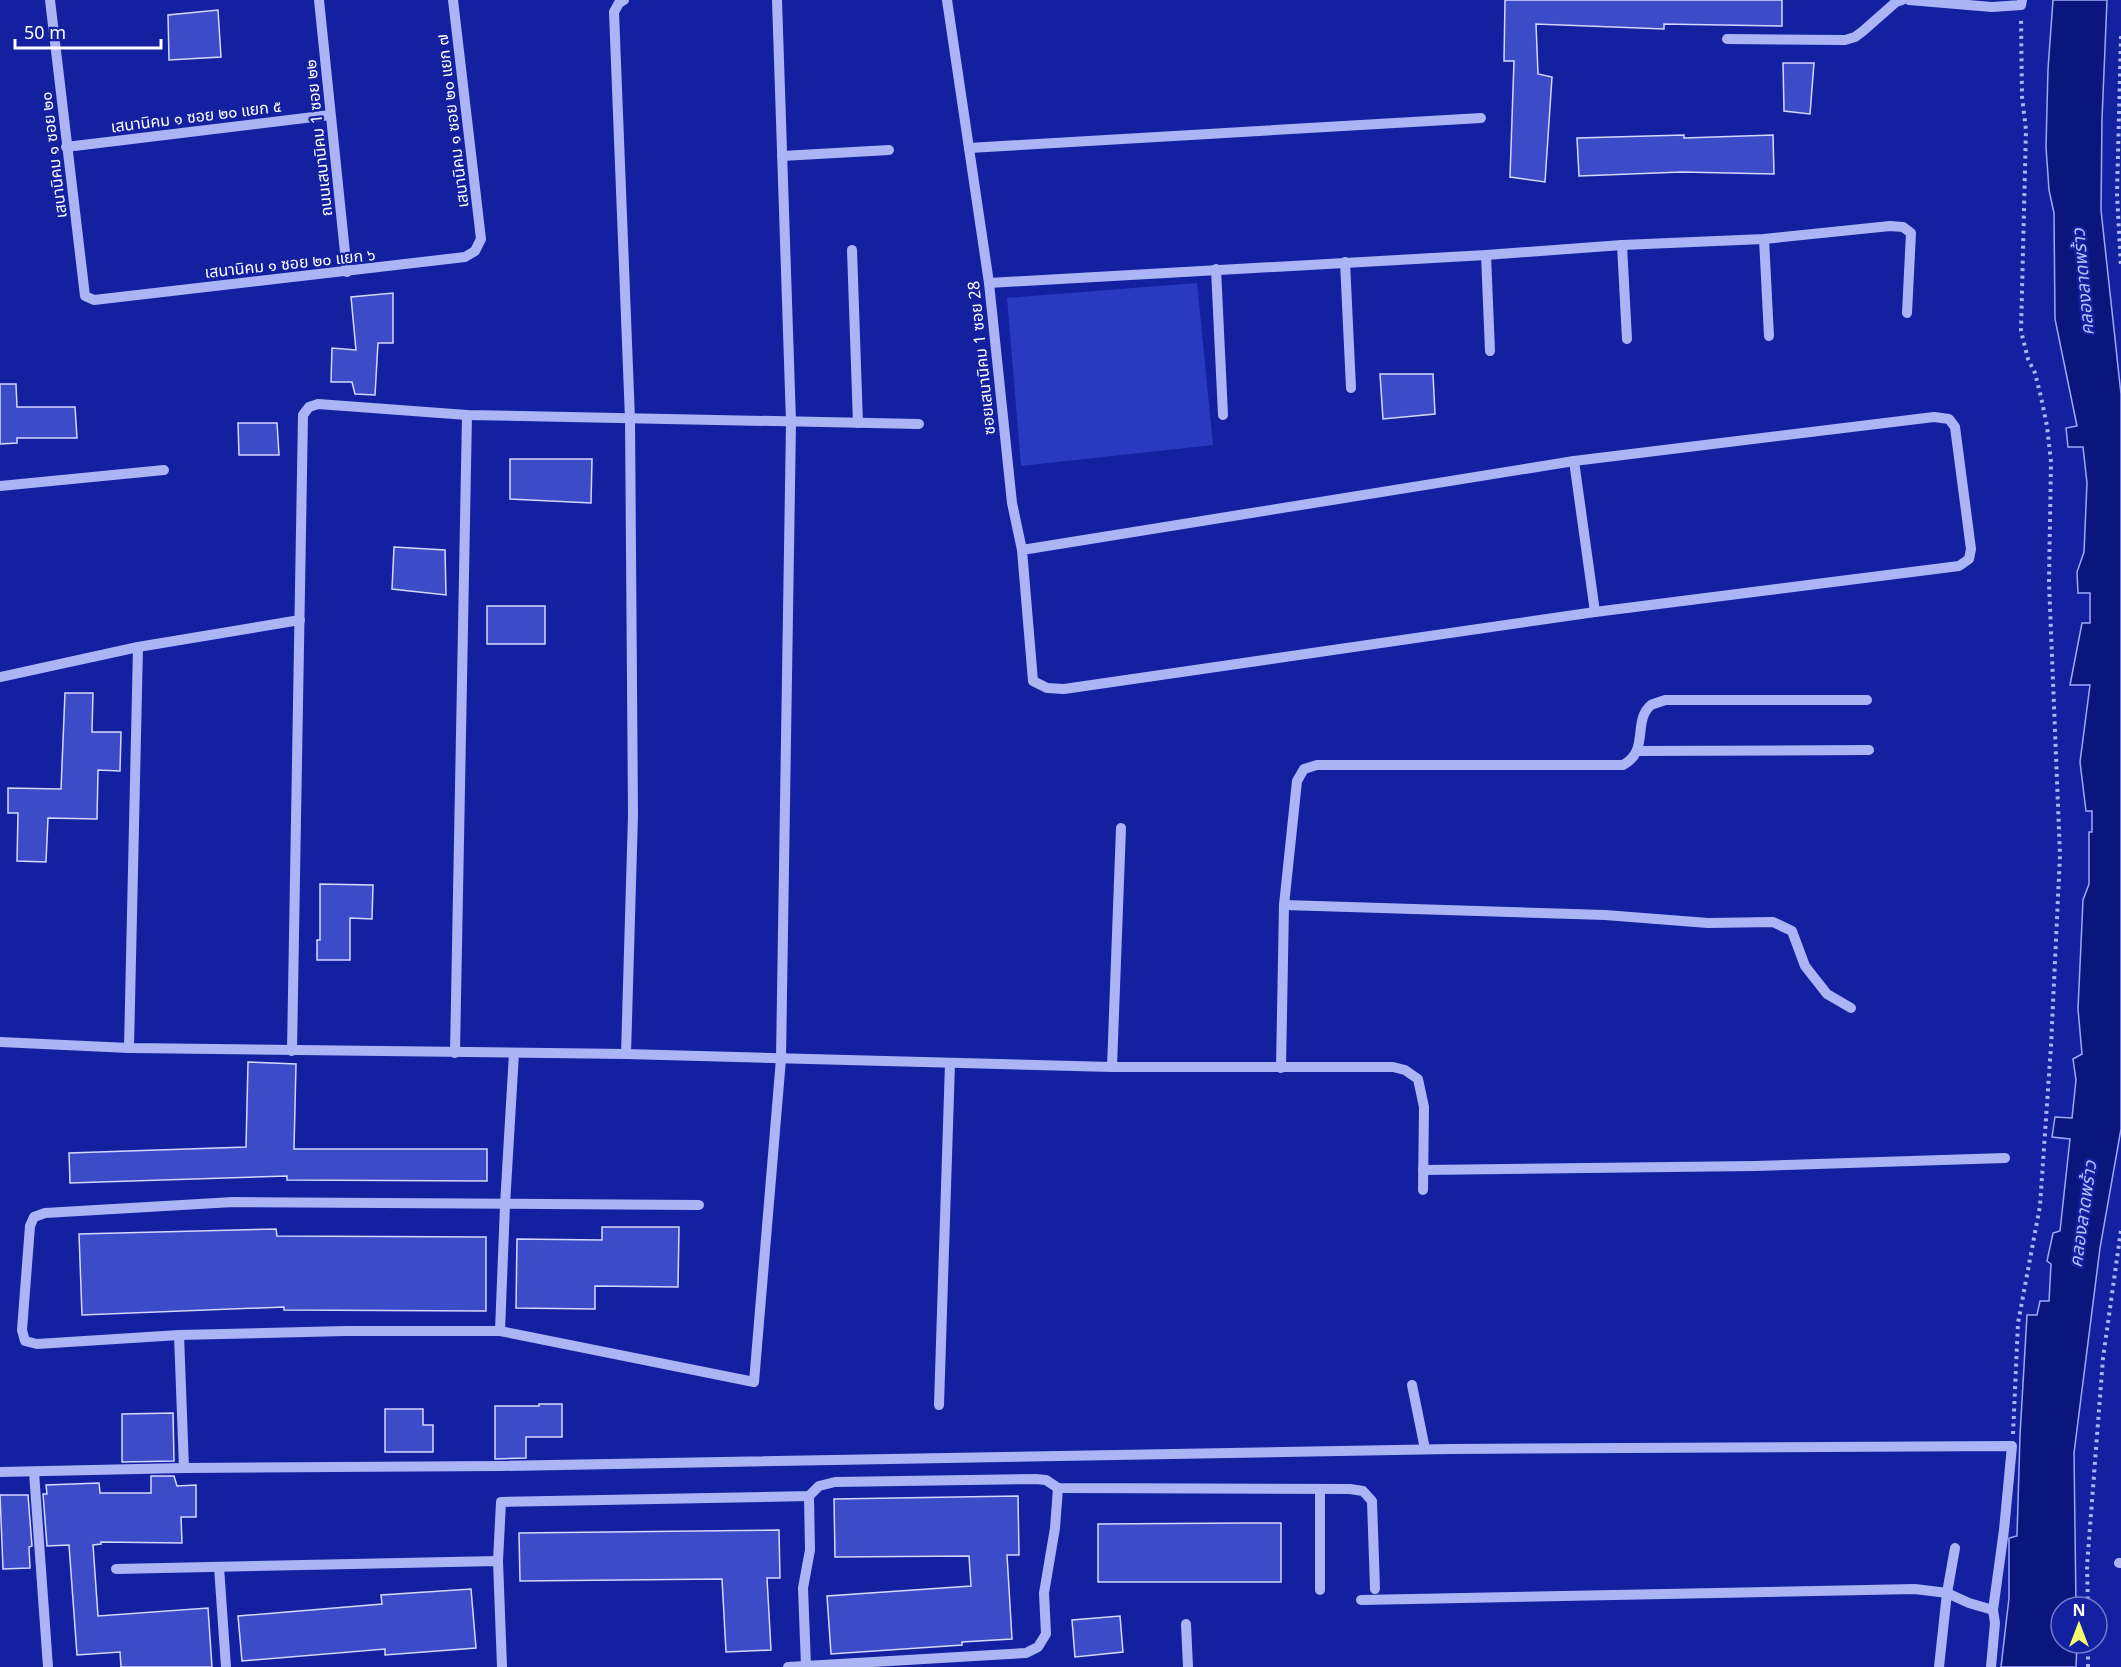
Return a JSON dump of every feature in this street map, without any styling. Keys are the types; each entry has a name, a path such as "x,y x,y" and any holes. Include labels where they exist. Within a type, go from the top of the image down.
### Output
{"street":[{"name":"เสนานิคม ๑ ซอย ๒๐","path":"50,0 85,296 94,300"},
{"name":"ถนนเสนานิคม 1 ซอย ๒๒","path":"319,0 347,272"},
{"name":"เสนานิคม ๑ ซอย ๒๐ แยก ๗","path":"453,0 481,239"},
{"path":"624,0 619,3 614,12 630,419 633,815 626,1054"},
{"path":"699,1205 233,1202 45,1213 34,1217 30,1226 22,1330 25,1341 38,1344 179,1335 346,1331 500,1331 754,1382 781,1059 791,422 777,0"},
{"name":"ซอยเสนานิคม 1 ซอย 28","path":"947,0 989,283 1012,503 1022,550 1033,681 1047,688 1065,689 1595,612"},
{"path":"1727,39 1845,40 1863,32 1896,2 1902,0"},
{"path":"1909,0 1992,7 2021,3"},
{"name":"เสนานิคม ๑ ซอย ๒๐ แยก ๕","path":"66,147 330,115"},
{"path":"969,148 1481,118"},
{"path":"782,156 889,150"},
{"path":"989,283 1486,255 1622,245 1764,239 1890,226 1903,227 1911,233 1907,313"},
{"name":"เสนานิคม ๑ ซอย ๒๐ แยก ๖","path":"94,300 465,257 475,251 481,239"},
{"path":"1764,239 1769,336"},
{"path":"1622,245 1627,339"},
{"path":"852,250 858,423"},
{"path":"1486,255 1490,351"},
{"path":"1345,262 1351,388"},
{"path":"1216,269 1223,415"},
{"path":"292,1051 303,415 309,407 318,404 467,415 919,424"},
{"path":"455,1053 467,415"},
{"path":"1022,550 1574,461 1934,417 1949,419 1955,427 1971,549 1969,559 1959,566 1595,612 1574,461"},
{"path":"0,486 164,470"},
{"path":"0,676 138,647 300,620"},
{"path":"129,1048 138,647"},
{"path":"1281,1068 1284,905 1297,780 1304,769 1317,765 1623,765 1632,760 1637,752 1643,715 1652,705 1665,700 1867,700"},
{"path":"1637,752 1869,750"},
{"path":"1112,1067 1122,828"},
{"path":"1284,905 1605,915 1708,923 1773,922 1792,931 1805,966 1827,994 1851,1008"},
{"path":"0,1042 129,1048 626,1054 1112,1067 1393,1067 1405,1070 1418,1079 1424,1107 1423,1190"},
{"path":"500,1331 504,1205 514,1053"},
{"path":"939,1406 950,1063"},
{"path":"1423,1170 1755,1166 2005,1158"},
{"path":"179,1335 184,1468"},
{"path":"1412,1385 1425,1449"},
{"path":"0,1472 501,1466 1425,1449 2012,1446 1993,1610 1995,1623 1991,1667"},
{"path":"34,1472 48,1667"},
{"path":"502,1667 498,1562 501,1502 809,1496 819,1486 835,1482 1036,1479 1046,1480 1058,1488 1363,1491 1372,1502 1375,1589"},
{"path":"788,1667 1026,1653 1038,1647 1046,1634 1044,1593 1055,1528 1058,1488"},
{"path":"1320,1489 1320,1590"},
{"path":"806,1666 803,1588 810,1550 809,1496"},
{"path":"1939,1667 1947,1593 1955,1548"},
{"path":"116,1569 498,1562"},
{"path":"219,1567 226,1667"},
{"path":"1360,1600 1914,1589 1947,1593 1993,1610"},
{"path":"1186,1624 1188,1667"}],"path":[{"path":"2012,1446 2018,1323 2040,1206 2051,1046 2060,855 2049,582 2051,462 2042,397 2028,359 2021,331 2026,130 2022,97 2021,3"},
{"path":"2121,36 2117,194 2121,268"},
{"path":"2088,1595 2087,1566 2103,1358 2121,1230"}],"shaded area":[{"path":"1197,283 1213,445 1021,466 1007,298"}],"water":[{"name":"คลองลาดพร้าว","path":"2053,0 2107,0 2101,210 2121,394 2121,1129 2100,1248 2074,1453 2076,1595 2049,1595 2049,1655 2076,1655 2076,1667 2001,1667 2009,1598 2009,1538 2017,1536 2027,1315 2037,1315 2040,1301 2049,1301 2051,1264 2047,1261 2053,1233 2060,1231 2070,1139 2052,1137 2055,1117 2072,1118 2076,1080 2073,1059 2082,1054 2078,1009 2083,900 2089,884 2089,832 2092,832 2092,811 2086,811 2080,762 2090,685 2070,685 2082,623 2090,623 2090,593 2078,593 2077,572 2084,552 2087,483 2083,447 2068,447 2066,428 2077,426 2055,319 2054,213 2049,190 2046,147"}],"building":[{"path":"1505,0 1782,0 1782,26 1664,24 1664,29 1536,24 1538,74 1552,77 1545,182 1510,177 1514,61 1504,61"},
{"path":"218,10 221,57 169,60 168,15"},
{"path":"1783,63 1814,63 1810,114 1784,111"},
{"path":"1684,135 1684,138 1773,135 1774,174 1682,172 1579,176 1577,138"},
{"path":"393,293 393,343 378,343 375,395 355,394 352,382 331,382 332,348 356,350 351,297"},
{"path":"1380,374 1433,374 1435,414 1383,419"},
{"path":"0,384 16,384 17,407 75,407 77,438 17,438 17,443 0,444"},
{"path":"238,423 277,423 279,455 239,455"},
{"path":"510,459 592,459 591,503 510,499"},
{"path":"394,547 445,550 446,595 392,589"},
{"path":"487,606 545,606 545,644 487,644"},
{"path":"65,693 93,693 92,732 121,732 120,771 98,770 97,819 48,818 46,862 17,861 18,813 8,813 8,788 61,789"},
{"path":"320,884 373,885 372,919 350,918 350,960 317,960 317,940 320,940"},
{"path":"248,1062 296,1064 294,1149 487,1149 487,1181 287,1180 287,1176 70,1183 69,1153 246,1147"},
{"path":"602,1227 679,1227 678,1287 595,1286 595,1309 516,1308 517,1239 602,1240"},
{"path":"276,1229 277,1236 486,1237 486,1311 284,1310 284,1307 82,1315 79,1234"},
{"path":"539,1404 562,1404 562,1437 526,1437 526,1458 495,1459 495,1406 539,1406"},
{"path":"385,1409 423,1409 423,1425 433,1425 433,1452 385,1452"},
{"path":"173,1413 174,1461 122,1462 122,1414"},
{"path":"151,1476 174,1476 177,1486 196,1485 196,1517 181,1517 182,1543 101,1542 101,1544 93,1545 98,1616 208,1608 212,1667 121,1667 120,1652 77,1655 69,1545 47,1546 43,1494 47,1494 46,1485 99,1483 100,1493 151,1493"},
{"path":"0,1495 28,1495 32,1546 29,1547 30,1568 3,1569"},
{"path":"1018,1496 1019,1555 1007,1555 1012,1639 962,1642 962,1645 831,1654 827,1596 971,1586 969,1556 835,1557 834,1499"},
{"path":"1281,1523 1281,1582 1098,1582 1098,1524"},
{"path":"779,1530 780,1578 767,1578 771,1650 726,1652 722,1579 520,1581 519,1533"},
{"path":"471,1589 476,1648 385,1655 385,1649 242,1661 238,1616 382,1604 381,1595"},
{"path":"1120,1616 1123,1652 1075,1657 1072,1620"}]}
